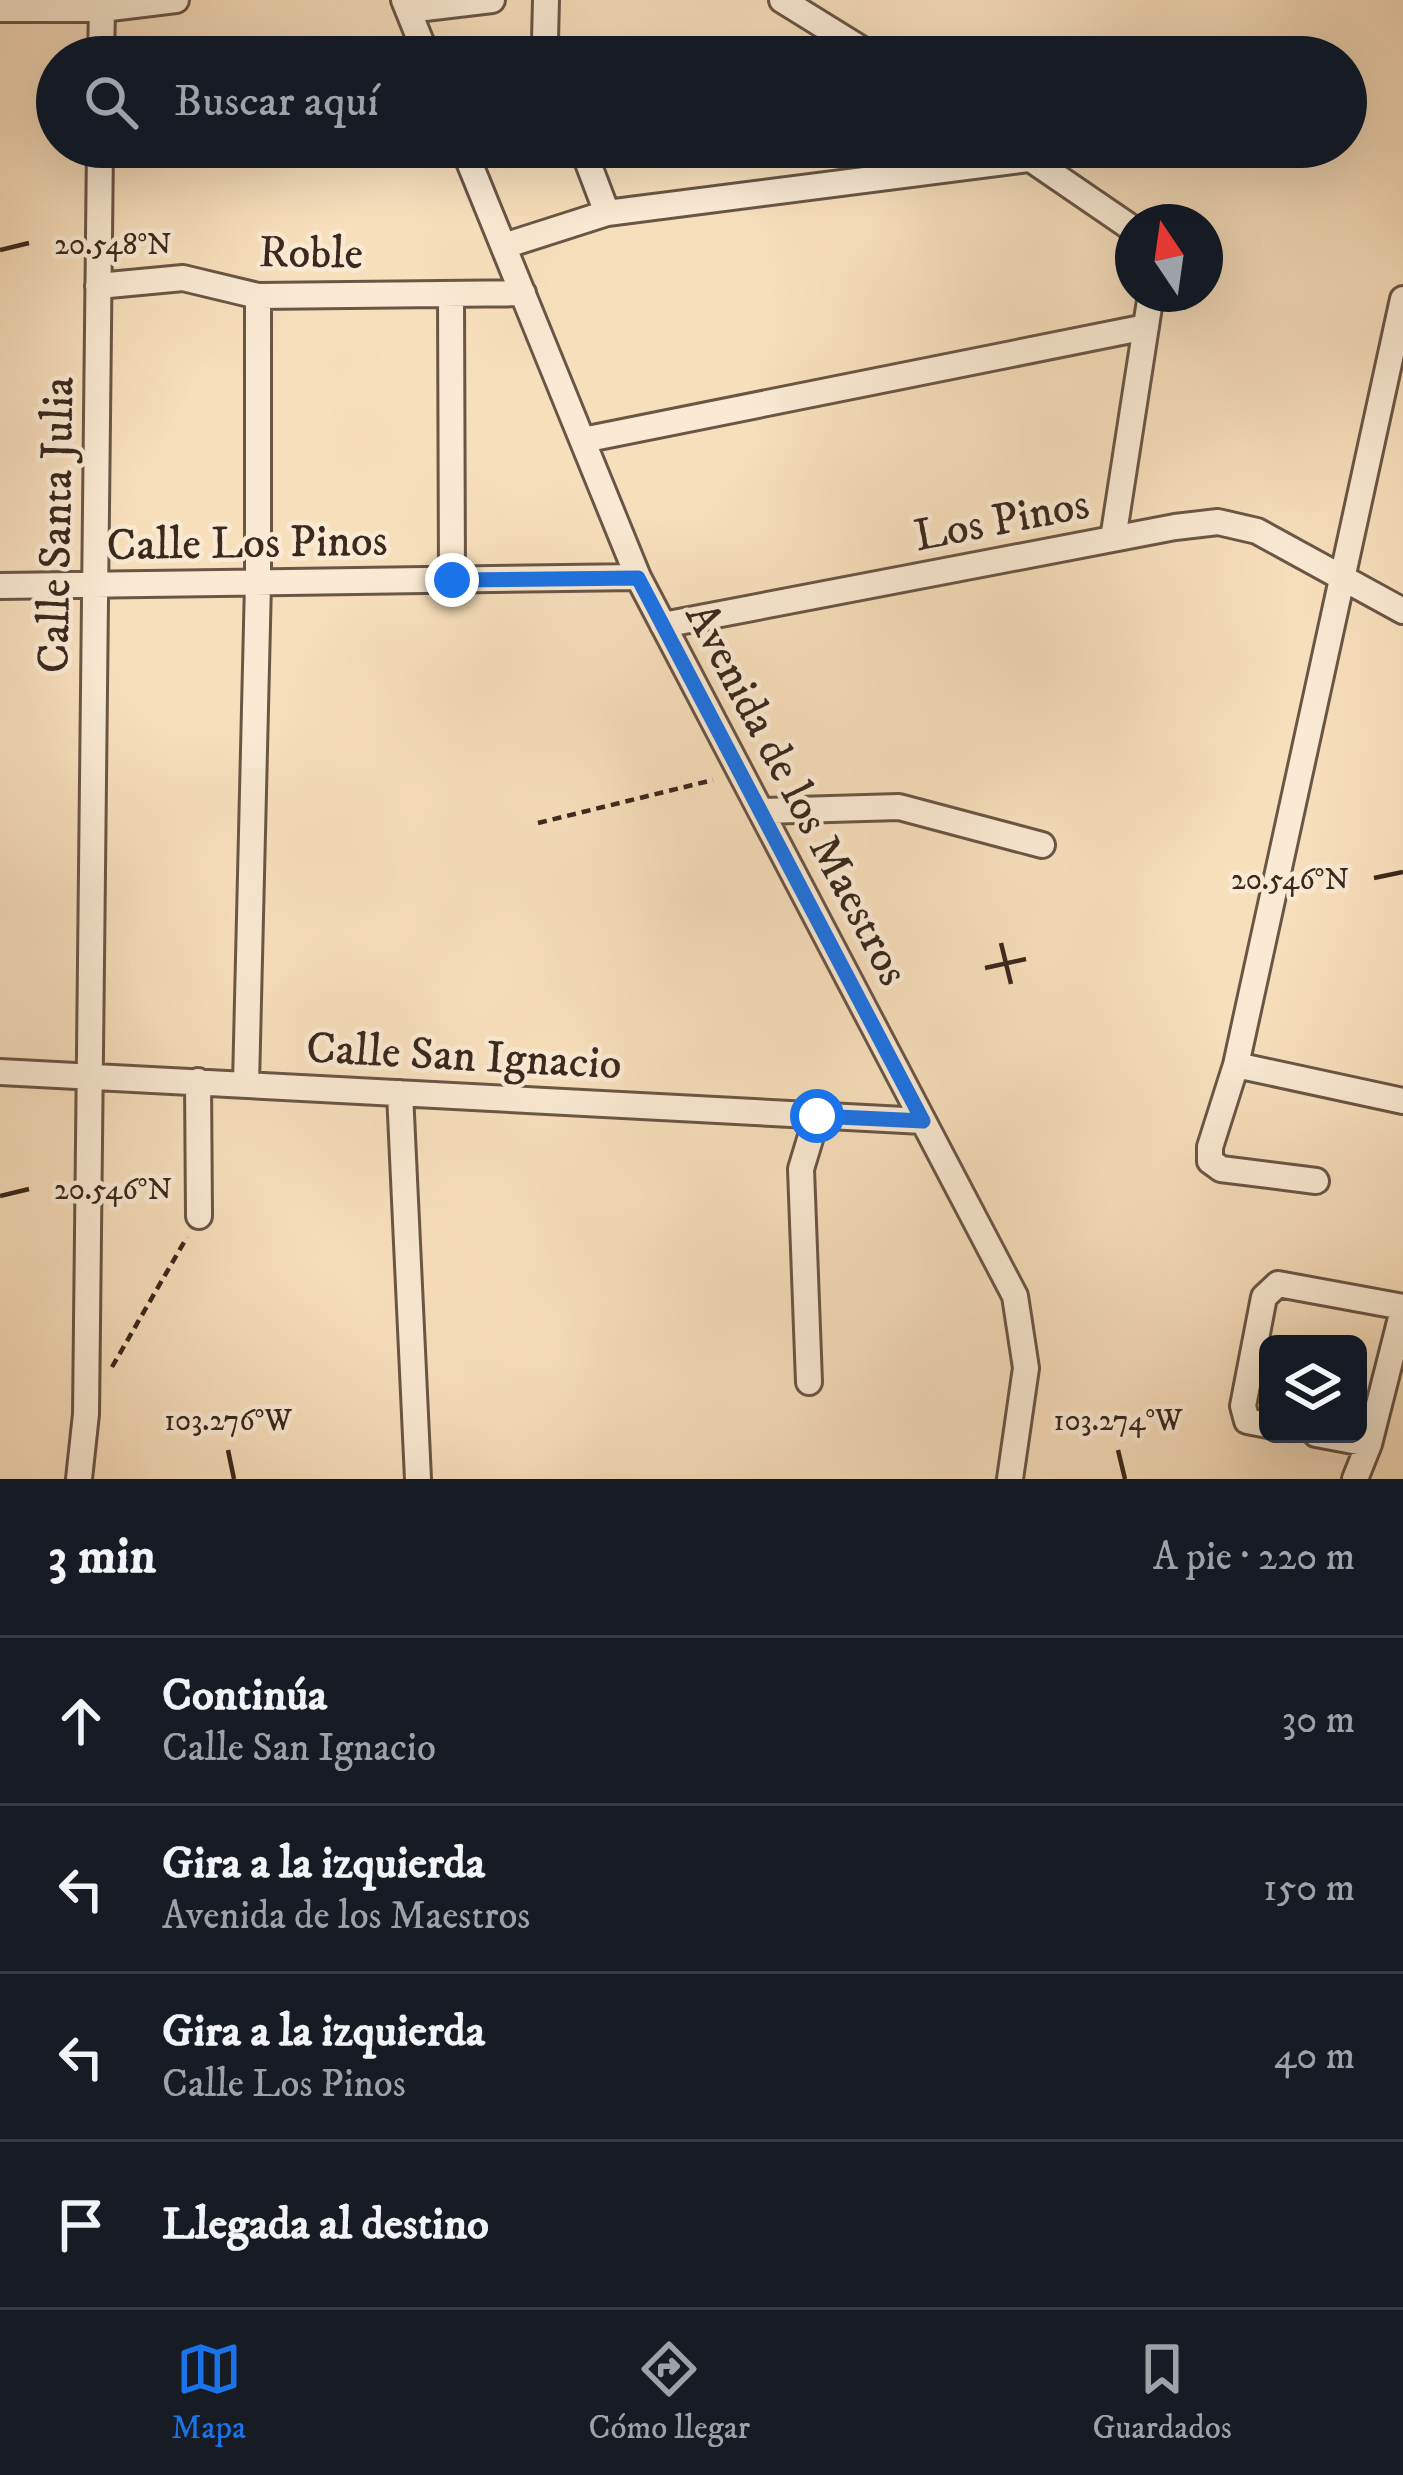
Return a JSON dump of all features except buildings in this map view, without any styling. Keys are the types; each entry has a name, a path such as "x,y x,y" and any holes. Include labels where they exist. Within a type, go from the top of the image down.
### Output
{"street":[{"path":"0,8 102,9 176,0"},
{"path":"419,36 406,5 492,0"},
{"path":"545,36 546,0"},
{"path":"782,0 840,36"},
{"path":"101,36 102,9"},
{"name":"Calle Santa Julia","path":"79,1479 86,1414 100,168"},
{"name":"Avenida de los Maestros","path":"472,168 638,578 1015,1297 1026,1368 1010,1479"},
{"path":"590,168 608,213"},
{"path":"504,246 608,213 918,168"},
{"path":"1043,168 1115,217"},
{"name":"Roble","path":"98,286 183,278 258,296 523,293"},
{"path":"451,294 452,580"},
{"path":"246,1084 258,583 258,296"},
{"path":"1316,1180 1221,1168 1210,1161 1210,1148 1236,1065 1403,299"},
{"path":"1113,539 1148,312"},
{"path":"583,440 1146,327"},
{"name":"Los Pinos","path":"663,625 1218,522 1257,531 1403,611"},
{"name":"Calle Los Pinos","path":"0,586 638,578"},
{"path":"763,811 899,808 1042,845"},
{"path":"1236,1065 1403,1101"},
{"name":"Calle San Ignacio","path":"0,1072 923,1121"},
{"path":"198,1081 199,1216"},
{"path":"400,1094 418,1479"},
{"path":"809,1382 801,1169 817,1116"},
{"path":"1259,1423 1247,1420 1243,1406 1264,1297 1278,1284 1403,1309 1369,1444 1355,1479"},
{"path":"1364,1443 1369,1444"}],"path":[{"path":"538,823 683,785 742,775"},
{"path":"108,1375 199,1216"}],"route":[{"path":"452,580 638,578 923,1121 817,1116"}]}
